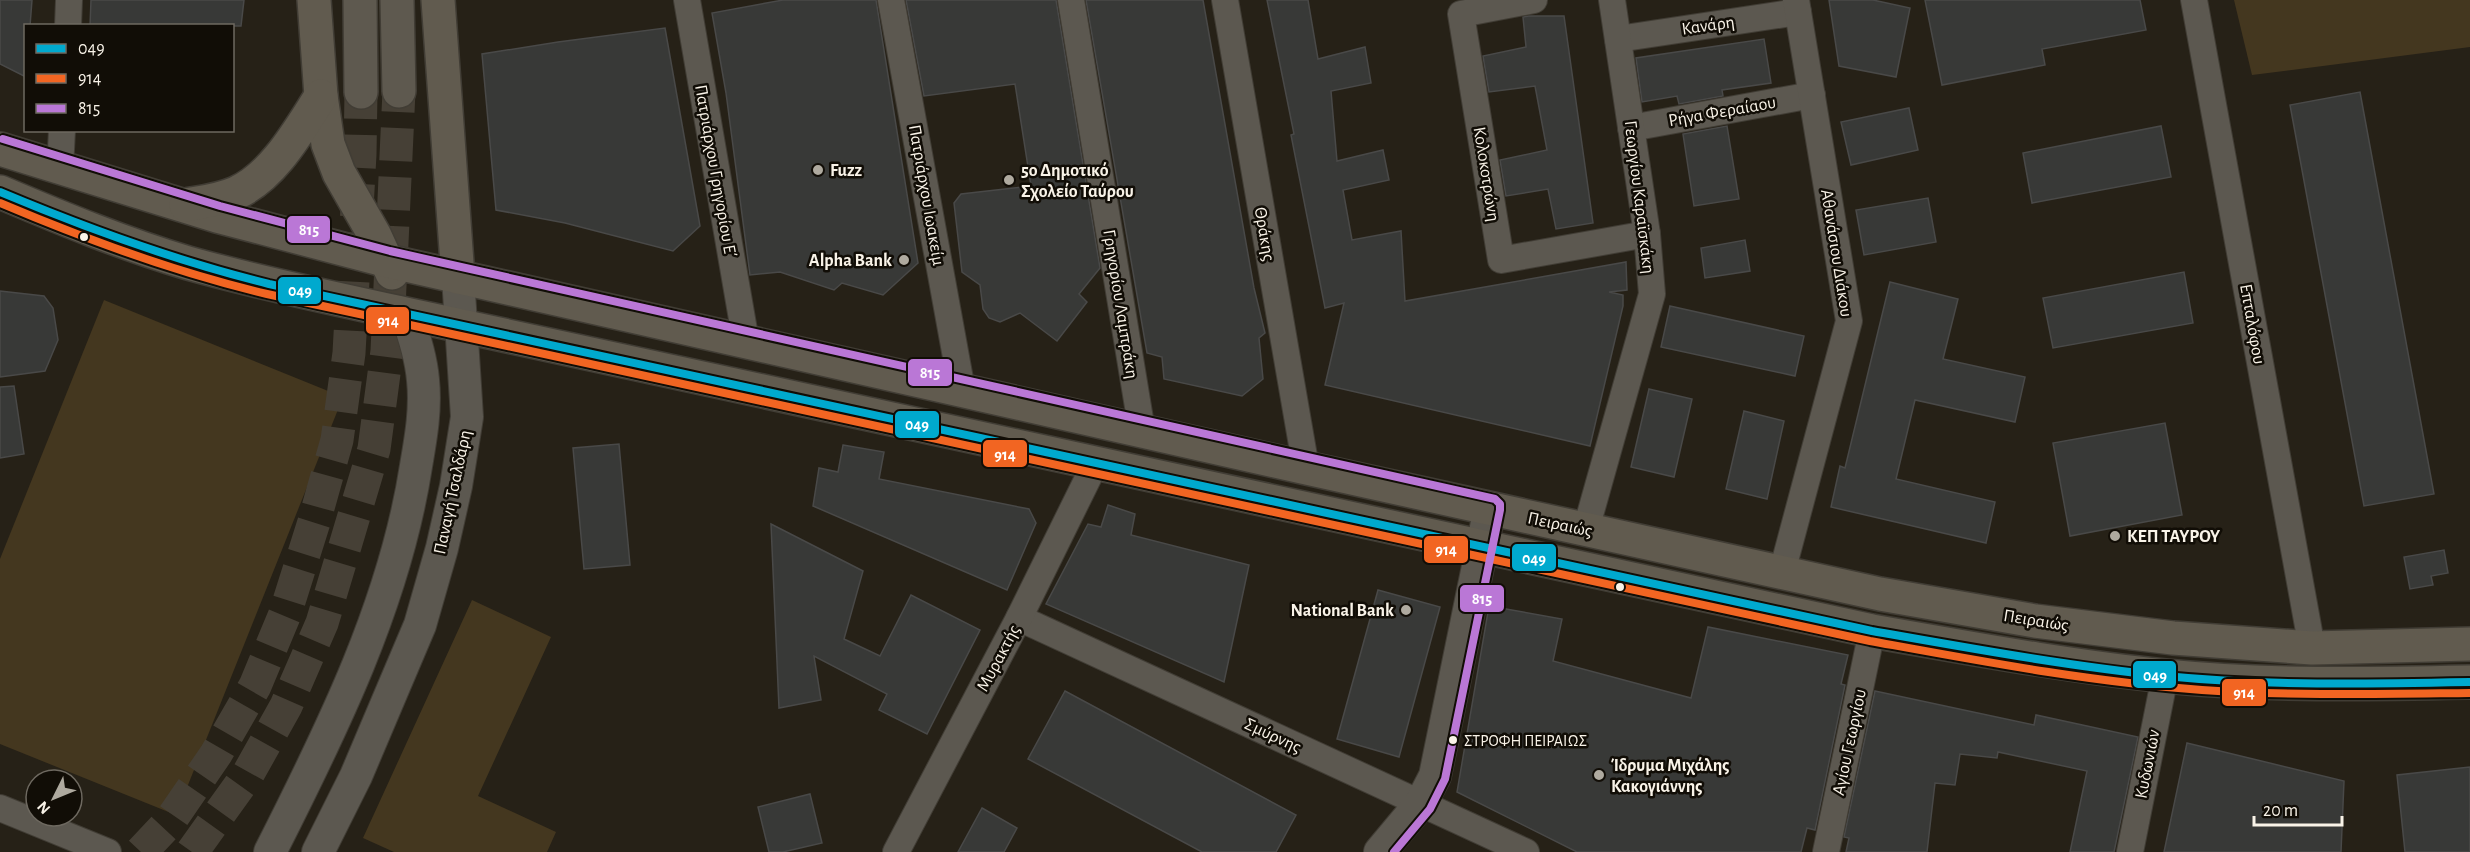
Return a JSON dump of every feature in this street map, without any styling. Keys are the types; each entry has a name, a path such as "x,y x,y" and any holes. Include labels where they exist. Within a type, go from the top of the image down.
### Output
{"main road":[{"path":"314,0 327,144 339,173 388,261 406,314"},
{"path":"360,0 361,93"},
{"path":"397,0 399,91"},
{"name":"Παναγή Τσαλδάρη","path":"443,1 458,277"},
{"path":"184,205 221,199 239,192 259,177 299,131 321,96"},
{"name":"Πειραιώς","path":"0,149 184,205 388,261 1306,468 1880,594 2035,621 2173,638 2312,648 2470,644"},
{"name":"Πειραιώς","path":"0,192 137,246 188,262 406,314 1872,631 2034,659 2165,676 2308,685 2470,682"}],"street":[{"path":"68,24 69,0"},
{"name":"Πατριάρχου Γρηγορίου Ε΄","path":"687,0 746,342"},
{"name":"Πατριάρχου Ιωακείμ","path":"891,0 962,390"},
{"name":"Γρηγορίου Λαμπράκη","path":"1071,0 1142,431"},
{"name":"Θράκης","path":"1224,0 1306,468"},
{"name":"Κολοκοτρώνη","path":"1534,0 1461,14 1501,260 1647,234"},
{"name":"Γεωργίου Καραϊσκάκη","path":"1586,529 1652,294 1647,234 1612,0"},
{"name":"Επταλόφου","path":"2194,0 2312,648"},
{"name":"Κανάρη","path":"1618,39 1797,6"},
{"name":"Αθανάσιου Διάκου","path":"1782,572 1849,321 1797,6"},
{"name":"Ρήγα Φεραίαου","path":"1631,128 1812,95"},
{"path":"60,169 62,132"},
{"name":"Παναγή Τσαλδάρη","path":"318,852 356,776 420,625 442,548 456,486 467,417 458,277"},
{"path":"270,852 316,762 380,609 399,551 414,483 424,415 423,379 415,338 406,314"},
{"name":"Μυρακτής","path":"896,852 1019,618 1096,462"},
{"path":"1380,852 1430,789 1441,756 1490,508"},
{"name":"Σμύρνης","path":"1019,618 1526,852"},
{"name":"Αγίου Γεωργίου","path":"1826,852 1872,631"},
{"name":"Κυδωνιών","path":"2130,852 2165,676"},
{"path":"0,808 108,852"}],"shaded area":[{"path":"2234,0 2470,0 2470,47 2252,75"},
{"path":"104,300 343,397 176,815 84,778 84,768 59,768 0,744 0,559"},
{"path":"472,600 551,637 478,796 556,832 547,852 394,852 363,838"}],"building":[{"path":"0,0 32,0 30,24 24,24 24,76 0,64"},
{"path":"91,0 244,0 241,26 234,26 234,24 90,24"},
{"path":"783,0 876,0 918,263 883,295 842,283 834,290 780,272 750,275 726,93 712,13"},
{"name":"5ο Δημοτικό Σχολείο Ταύρου","path":"906,0 1056,0 1100,268 1079,294 1087,302 1057,341 1020,313 1000,322 989,318 983,309 980,285 962,272 954,203 961,194 1031,186 1015,84 924,96"},
{"path":"1086,0 1203,0 1254,288 1265,333 1259,338 1263,379 1242,396 1164,379 1162,357 1147,353"},
{"path":"1267,0 1308,0 1318,59 1365,47 1371,83 1331,91 1337,161 1383,150 1389,180 1343,190 1352,240 1401,231 1405,301 1626,262 1627,290 1609,292 1623,295 1623,306 1590,446 1325,385 1344,303 1325,308"},
{"path":"1829,0 1873,0 1910,8 1896,77 1839,66"},
{"path":"1925,0 2140,0 2146,30 2042,49 2045,65 1942,85"},
{"path":"1564,16 1593,223 1556,229 1548,189 1506,196 1500,160 1547,150 1535,86 1489,92 1483,56 1526,47 1523,17"},
{"path":"665,28 700,226 673,251 565,223 496,210 482,54"},
{"path":"1764,39 1771,83 1722,90 1723,96 1679,104 1677,96 1642,102 1636,58"},
{"path":"2360,92 2434,494 2364,506 2290,105"},
{"path":"1909,108 1918,150 1851,165 1841,122"},
{"path":"1727,126 1739,199 1694,206 1683,134"},
{"path":"2161,126 2171,177 2032,203 2023,153"},
{"path":"1928,198 1936,242 1864,255 1856,210"},
{"path":"1745,240 1750,271 1705,278 1701,248"},
{"path":"2184,272 2193,323 2053,348 2043,298"},
{"path":"1890,282 1958,299 1943,359 2025,377 2015,422 1915,400 1896,479 1995,502 1986,543 1831,507 1840,466 1845,468"},
{"path":"0,291 44,296 53,308 58,340 45,371 0,377"},
{"path":"1670,306 1804,336 1795,376 1661,347"},
{"path":"14,386 24,454 0,458 0,387"},
{"path":"1649,389 1692,399 1674,477 1631,467"},
{"path":"1744,411 1784,421 1767,499 1726,489"},
{"path":"2165,423 2182,515 2070,536 2053,443"},
{"path":"619,444 630,565 584,569 573,448"},
{"path":"843,445 884,452 879,479 1029,509 1036,523 1007,590 813,506 819,468 838,472"},
{"path":"1108,505 1135,514 1131,535 1249,565 1224,682 1046,604 1088,524 1101,527"},
{"path":"771,524 863,571 844,639 880,656 911,595 980,630 927,734 879,710 887,694 814,656 821,700 779,708"},
{"path":"2444,550 2448,573 2431,576 2433,585 2410,589 2404,557"},
{"path":"1378,590 1440,607 1399,757 1337,739"},
{"path":"1489,606 1562,619 1553,661 1691,698 1708,627 1848,655 1841,684 1845,685 1815,830 1807,828 1801,852 1577,852 1457,792"},
{"path":"1065,691 1296,815 1276,852 1202,852 1028,759"},
{"path":"1875,691 2034,725 2036,715 2138,737 2114,852 2070,852 2087,771 1998,752 1997,758 1960,754 1955,785 1935,783 1927,852 1846,852 1849,838 1844,837"},
{"path":"2187,743 2344,781 2341,852 2164,852"},
{"path":"2470,767 2470,852 2405,852 2397,775"},
{"path":"810,794 822,843 783,852 769,852 758,807"},
{"path":"982,808 1017,828 1004,852 958,852"}],"tunnel":[{"path":"192,852 248,774 286,706 322,623 374,449 387,351 399,91"},
{"path":"141,852 170,821 216,754 255,686 285,614 314,522 337,440 349,353 360,154 361,92"}],"transit line":[{"name":"815","path":"3,139 220,206 390,251 1495,499 1500,504 1500,510 1445,779 1430,809 1394,852"},
{"name":"049","path":"0,192 133,243 269,284 1872,631 2055,662 2165,676 2279,683 2470,682"},
{"name":"914","path":"0,203 131,254 198,276 267,294 1870,641 2035,670 2118,682 2202,690 2336,694 2470,693"}],"place":[{"name":"Fuzz","path":"818,170"},
{"name":"5ο Δημοτικό Σχολείο Ταύρου","path":"1009,180"},
{"name":"Alpha Bank","path":"904,260"},
{"name":"ΚΕΠ ΤΑΥΡΟΥ","path":"2115,536"},
{"name":"National Bank","path":"1406,610"},
{"name":"ΣΤΡΟΦΗ ΠΕΙΡΑΙΩΣ","path":"1453,740"},
{"name":"Ίδρυμα Μιχάλης Κακογιάννης","path":"1599,775"}]}
